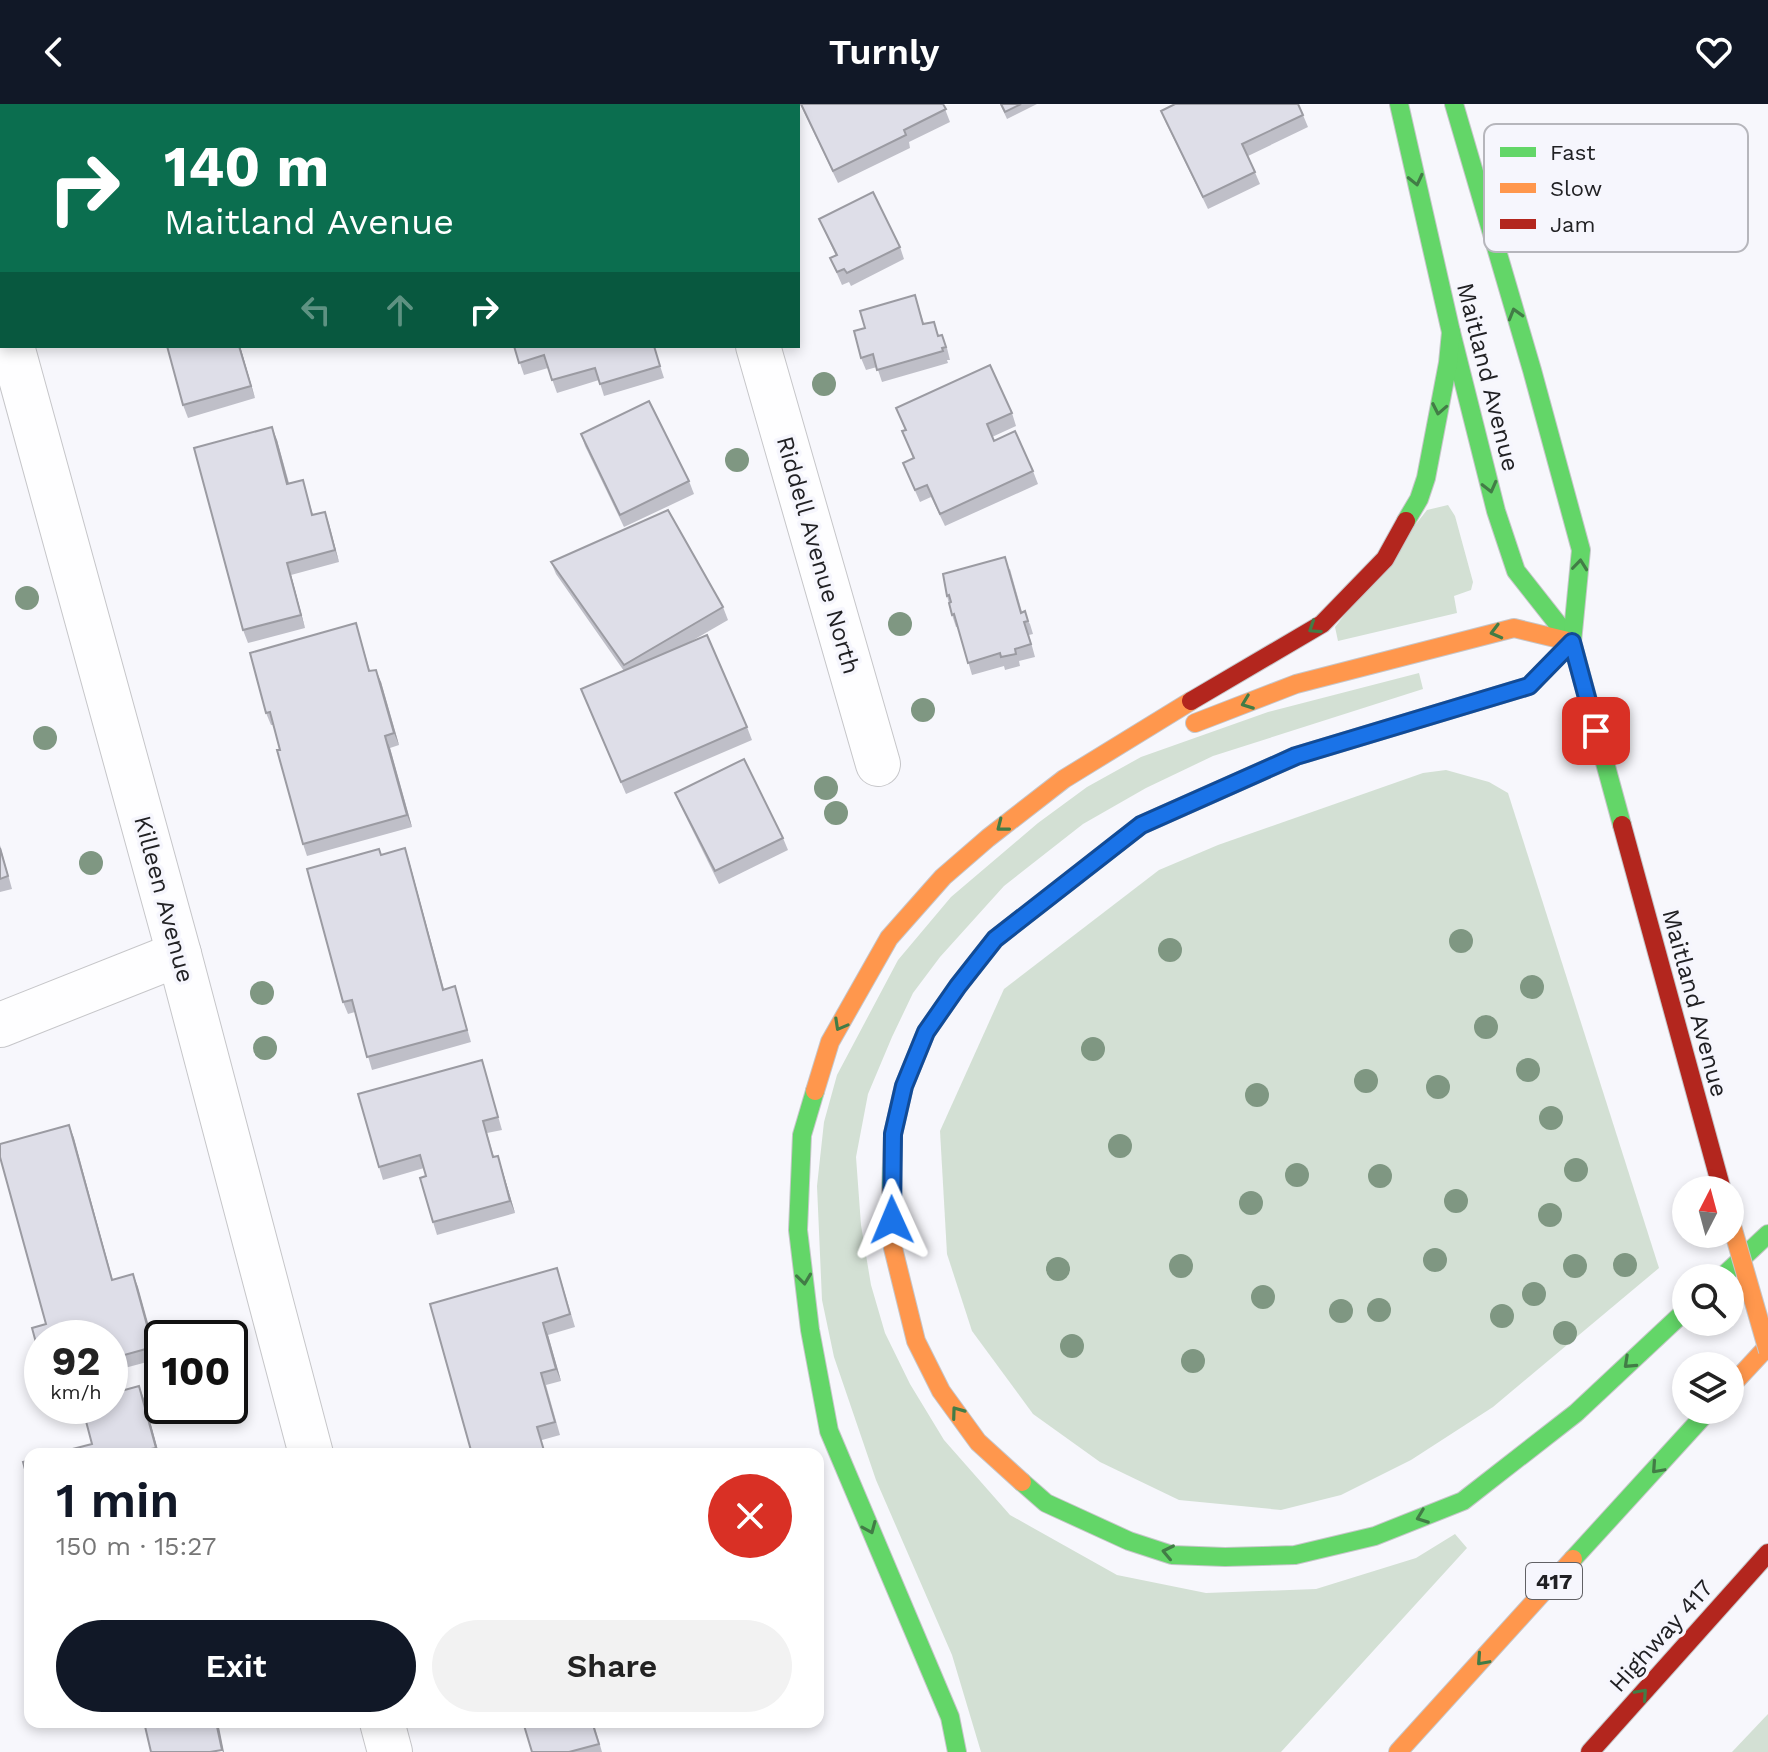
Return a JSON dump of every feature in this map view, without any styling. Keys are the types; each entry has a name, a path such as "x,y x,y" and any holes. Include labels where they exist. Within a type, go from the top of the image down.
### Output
{"main road":[{"name":"Maitland Avenue","path":"1399,104 1496,511 1516,571 1572,642"},
{"name":"Maitland Avenue","path":"1454,104 1484,206"},
{"name":"Maitland Avenue","path":"1497,252 1581,550 1572,642 1718,1176"},
{"path":"957,1752 950,1717 829,1431 810,1330 798,1230 802,1135 830,1042 889,938 943,877 1064,779 1322,624 1385,559 1419,499 1426,478 1451,332"},
{"path":"1064,779 1296,684 1514,628 1572,642"},
{"path":"1572,642 1529,686 1296,756 1141,825 995,939 926,1032 904,1086 893,1134 893,1248 916,1341 941,1391 978,1442 1046,1503 1129,1541 1172,1555 1295,1555 1375,1536 1463,1501 1576,1413 1672,1323"},
{"path":"1736,1264 1768,1234"},
{"path":"1739,1248 1768,1348 1744,1373"},
{"name":"417","path":"1398,1752 1696,1424"},
{"name":"Highway 417","path":"1590,1752 1768,1553"},
{"path":"1749,1573 1768,1559"}],"street":[{"name":"Killeen Avenue","path":"13,348 179,954 309,1448"},
{"name":"Riddell Avenue North","path":"759,348 878,764"},
{"path":"0,1025 179,954"},
{"path":"384,1728 390,1752"}],"shaded area":[{"path":"1448,505 1455,516 1473,582 1471,590 1454,596 1457,613 1338,641 1335,627 1427,510"},
{"path":"1419,673 1423,689 1213,756 1146,788 1083,824 1004,886 940,957 913,993 868,1094 856,1157 861,1225 871,1285 885,1333 910,1384 944,1440 1010,1515 1117,1575 1206,1593 1316,1589 1416,1558 1455,1534 1467,1548 1281,1752 981,1752 952,1655 876,1480 834,1357 822,1300 817,1186 824,1122 837,1075 898,960 951,897 1038,823 1087,787 1141,757 1268,712"},
{"path":"1446,770 1489,782 1508,793 1659,1268 1493,1407 1411,1460 1341,1495 1281,1510 1179,1500 1100,1462 1033,1414 972,1331 947,1254 940,1131 1004,989 1159,870 1218,845 1423,773"},
{"path":"1768,1714 1768,1752 1732,1752"}],"building":[{"path":"801,104 943,104 946,109 904,130 906,135 833,171"},
{"path":"1001,104 1021,104 1005,112"},
{"path":"1175,104 1298,104 1303,115 1242,144 1255,172 1203,197 1161,111"},
{"path":"873,192 900,247 847,273 844,269 837,272 830,258 837,255 819,219"},
{"path":"915,295 923,324 934,322 938,336 942,335 946,347 942,348 943,351 877,370 873,354 861,358 854,331 865,328 860,311"},
{"path":"168,348 240,348 251,386 183,405"},
{"path":"515,348 655,348 660,366 600,384 595,368 552,380 544,355 519,363"},
{"path":"990,365 1012,413 987,424 994,441 1015,431 1033,471 940,514 927,485 915,490 903,463 914,458 896,408"},
{"path":"649,401 689,481 620,515 581,434"},
{"path":"272,427 287,484 303,480 312,515 325,512 335,550 287,563 301,615 243,630 194,448"},
{"path":"668,510 723,607 624,665 551,562"},
{"path":"1005,557 1021,613 1025,611 1028,621 1024,622 1031,644 1015,649 1016,654 1001,657 1000,653 968,663 952,615 943,574"},
{"path":"356,623 369,671 376,670 394,733 385,736 407,815 303,844 277,750 280,750 270,712 266,713 250,653"},
{"path":"707,635 747,727 621,782 581,689"},
{"path":"744,759 783,838 715,871 675,793"},
{"path":"0,848 8,876 0,879"},
{"path":"405,848 443,990 455,986 467,1030 367,1057 352,1000 343,1002 307,869 379,849 381,855"},
{"path":"482,1060 498,1117 483,1121 493,1157 498,1156 510,1201 433,1222 420,1178 426,1176 420,1155 379,1167 358,1094"},
{"path":"69,1125 112,1280 133,1274 146,1320 144,1350 128,1354 128,1320 45,1320 0,1157 0,1144"},
{"path":"557,1268 570,1314 543,1323 556,1369 541,1373 555,1422 537,1427 543,1448 470,1448 430,1304"},
{"path":"139,1386 144,1404 144,1424 149,1424 156,1448 76,1448 92,1444 87,1424 128,1424 128,1389"},
{"path":"145,1728 217,1728 222,1750 210,1752 151,1752"},
{"path":"525,1728 594,1728 599,1744 569,1752 532,1752"}],"traffic: fast":[{"path":"1399,104 1496,511 1516,571 1572,642"},
{"path":"1454,104 1484,206"},
{"path":"1497,252 1581,550 1572,642 1622,825"},
{"path":"1406,521 1419,499 1426,478 1451,332"},
{"path":"891,1191 893,1134 904,1086 926,1032 995,939 1141,825 1296,756 1529,686 1572,642"},
{"path":"815,1091 802,1135 798,1230 810,1330 829,1431 950,1717 957,1752"},
{"path":"1736,1264 1768,1234"},
{"path":"1022,1482 1046,1503 1129,1541 1172,1555 1295,1555 1375,1536 1463,1501 1576,1413 1672,1323"},
{"path":"1573,1559 1696,1424"}],"traffic: slow":[{"path":"1195,723 1296,684 1514,628 1572,642"},
{"path":"815,1091 830,1042 889,938 943,877 1064,779 1191,701"},
{"path":"891,1191 893,1248 916,1341 941,1391 978,1442 1022,1482"},
{"path":"1738,1248 1768,1351"},
{"path":"1744,1372 1768,1346"},
{"path":"1398,1752 1573,1559"}],"traffic: jam":[{"path":"1191,701 1322,624 1385,559 1406,521"},
{"path":"1622,825 1718,1176"},
{"path":"1590,1752 1768,1553"}],"route":[{"path":"892,1220 893,1134 904,1086 926,1032 995,939 1141,825 1296,756 1529,686 1572,642 1596,731"}]}
